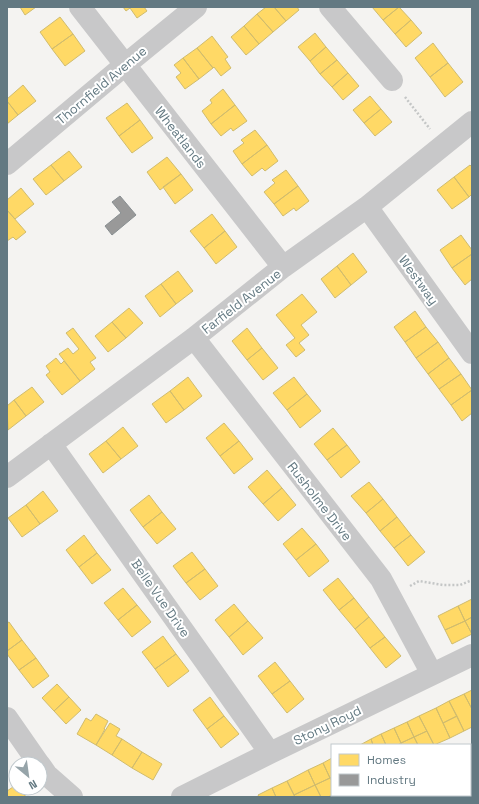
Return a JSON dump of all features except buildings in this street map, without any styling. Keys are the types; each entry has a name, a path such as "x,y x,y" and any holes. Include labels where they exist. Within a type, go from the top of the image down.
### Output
{"street":[{"name":"Wheatlands","path":"80,7 283,268"},
{"name":"Thornfield Avenue","path":"7,164 196,7"},
{"path":"330,7 392,80"},
{"name":"Farfield Avenue","path":"7,477 194,338 283,268 367,207 472,122"},
{"name":"Westway","path":"367,207 472,353"},
{"name":"Rusholme Drive","path":"194,338 381,579 432,674"},
{"name":"Belle Vue Drive","path":"51,444 270,753"},
{"name":"Stony Royd","path":"182,797 472,655"},
{"path":"7,718 34,756"},
{"path":"48,776 72,797"}],"path":[{"path":"392,80 443,145"},
{"path":"391,598 419,581 443,585 460,585 472,580"}]}
